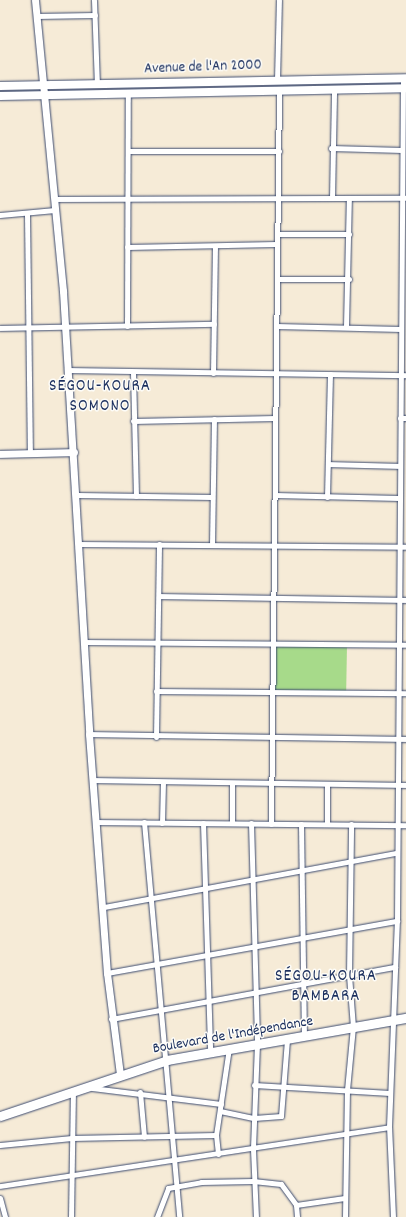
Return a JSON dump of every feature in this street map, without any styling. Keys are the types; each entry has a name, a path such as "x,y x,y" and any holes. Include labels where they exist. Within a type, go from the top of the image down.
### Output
{"highway":[{"name":"Boulevard de l'Indépendance","path":"0,1116 167,1060 210,1051 304,1037 406,1018"}],"main road":[{"name":"Avenue de l'An 2000","path":"0,86 404,78"},
{"name":"Avenue de l'An 2000","path":"0,96 404,88"}],"street":[{"path":"35,0 66,327 81,544 89,734 104,907 111,1019 120,1075"},
{"path":"94,0 97,85"},
{"path":"277,80 279,0"},
{"path":"36,16 95,15"},
{"path":"393,1217 389,1127 395,1019 397,921 397,693 403,599 399,546 400,418 403,375 401,329 404,250 402,150 404,78"},
{"path":"271,824 274,692 275,418 278,279 276,244 278,234 279,90"},
{"path":"332,198 331,148 334,90"},
{"path":"127,326 128,94"},
{"path":"331,148 402,150"},
{"path":"128,151 279,151"},
{"path":"346,326 349,279 349,198"},
{"path":"54,199 404,198"},
{"path":"0,215 27,214 55,210"},
{"path":"27,214 27,328 30,453"},
{"path":"278,234 349,234"},
{"path":"127,247 215,247 276,244"},
{"path":"213,374 215,247"},
{"path":"278,279 349,279"},
{"path":"0,328 214,324"},
{"path":"276,326 346,326 401,329"},
{"path":"69,370 133,373 403,375"},
{"path":"133,373 136,496"},
{"path":"327,496 330,374"},
{"path":"133,421 275,418"},
{"path":"400,418 406,418"},
{"path":"212,545 214,419"},
{"path":"0,454 74,452"},
{"path":"328,464 400,466"},
{"path":"77,495 212,497"},
{"path":"275,495 400,498"},
{"path":"81,544 406,546"},
{"path":"156,737 156,691 160,596 159,544"},
{"path":"160,596 403,599"},
{"path":"85,642 406,646"},
{"path":"156,691 406,693"},
{"path":"89,734 156,737 406,739"},
{"path":"93,780 163,783 406,786"},
{"path":"162,823 163,783"},
{"path":"232,784 232,823"},
{"path":"327,785 327,824"},
{"path":"96,822 406,825"},
{"path":"144,822 160,1009 167,1060 168,1096 179,1217"},
{"path":"203,823 207,1000 210,1051"},
{"path":"251,823 254,991 257,1044 254,1085 253,1149 256,1217"},
{"path":"301,824 301,984 304,1037"},
{"path":"345,1217 347,1090 353,1027 349,975 351,929 350,824"},
{"path":"104,907 396,853"},
{"path":"107,973 397,921"},
{"path":"111,1019 254,991 395,967"},
{"path":"220,1111 254,1118 281,1116 287,1039"},
{"path":"218,1154 216,1135 229,1048"},
{"path":"254,1085 390,1093"},
{"path":"85,1087 140,1092 221,1104"},
{"path":"71,1217 73,1091"},
{"path":"140,1092 144,1137"},
{"path":"0,1186 346,1136 389,1127"},
{"path":"0,1145 72,1138 216,1135"},
{"path":"157,1217 168,1188 176,1186 254,1181 281,1184 296,1205 297,1217"},
{"path":"0,1198 5,1217"},
{"path":"296,1205 345,1198"}],"green space":[{"path":"274,644 347,645 346,693 273,692"}],"district":[{"name":"SÉGOU-KOURA SOMONO","path":"100,398"},
{"name":"SÉGOU-KOURA BAMBARA","path":"326,988"}]}
